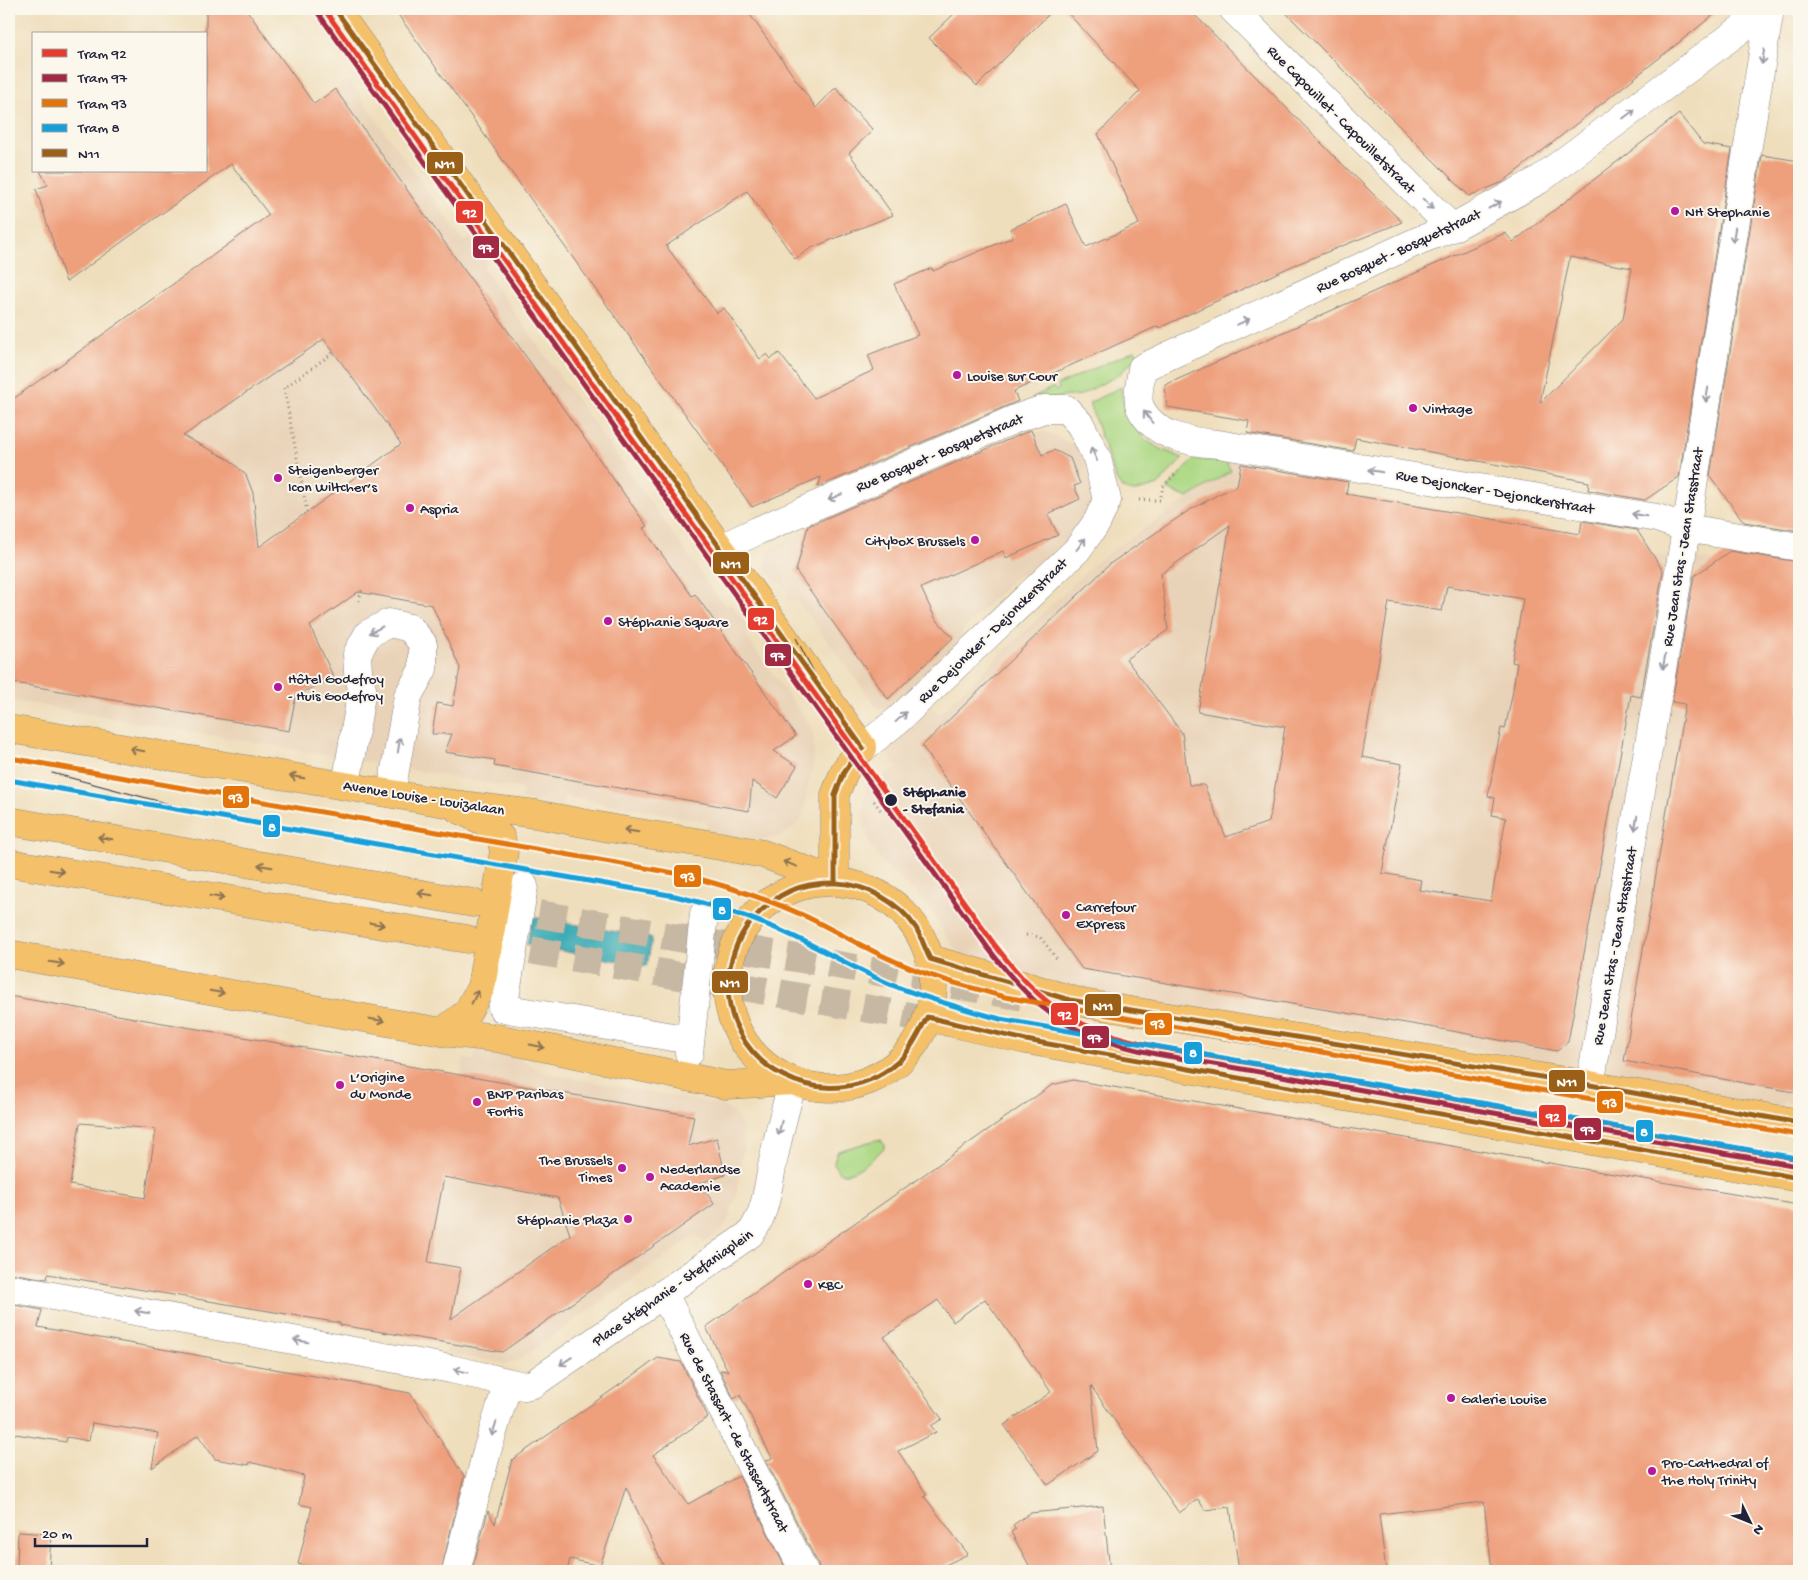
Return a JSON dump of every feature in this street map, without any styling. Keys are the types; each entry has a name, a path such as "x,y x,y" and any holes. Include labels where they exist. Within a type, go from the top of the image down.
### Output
{"main road":[{"path":"335,9 863,748 857,753 844,772 835,795 835,882"},
{"name":"Avenue Louise - Louizalaan","path":"9,729 445,803 536,814 763,854 835,882"},
{"path":"442,1032 467,1013 481,987 504,850 501,838 487,824 445,803"},
{"path":"9,821 473,903"},
{"path":"9,863 467,939"},
{"path":"835,882 862,887 893,903 916,928 930,959 933,984 932,1002 927,1017 912,1047 887,1070 866,1082 842,1087 817,1087 793,1081 769,1068 749,1049 734,1024 727,998 728,970 736,943 750,919 763,906 785,892 809,884 835,882"},
{"path":"9,954 442,1032 497,1038 726,1085 793,1081"},
{"path":"930,959 1082,1003 1590,1085 1799,1124"},
{"path":"927,1017 1026,1040 1799,1178"}],"street":[{"name":"Rue Capouillet - Capouilletstraat","path":"1233,9 1452,228"},
{"name":"Rue Bosquet - Bosquetstraat","path":"1189,441 1156,427 1140,406 1139,392 1142,368 1420,240 1452,228 1540,180 1766,9"},
{"name":"Rue Jean Stas - Jean Stasstraat","path":"1590,1085 1682,554 1770,9"},
{"name":"Rue Bosquet - Bosquetstraat","path":"721,548 997,427 1044,409 1066,409 1080,424 1097,458 1107,500"},
{"name":"Rue Dejoncker - Dejonckerstraat","path":"1189,441 1218,444 1657,518 1686,528 1799,547"},
{"name":"Rue Dejoncker - Dejonckerstraat","path":"863,748 898,720 1077,550 1097,522 1107,500"},
{"path":"346,785 362,689 358,672 357,654 368,634 389,623 410,628 423,644 423,669 408,696 391,793"},
{"path":"527,884 503,1007 690,1047 701,916"},
{"name":"Place Stéphanie - Stefaniaplein","path":"9,1288 451,1368 524,1386 533,1384 750,1234 756,1227 766,1200 775,1150 793,1081"},
{"name":"Rue de Stassart - de Stassartstraat","path":"664,1294 804,1571"},
{"path":"456,1571 487,1451 508,1383"}],"path":[{"path":"307,512 284,388 334,352"},
{"path":"874,801 882,812"}],"shaded area":[{"path":"348,80 464,242 470,238 488,263 483,268 725,607 731,604 751,631 746,636 811,727 814,738 814,758 804,807 801,820 787,833 762,840 706,832 706,821 564,796 561,807 521,799 522,789 9,700 9,424 41,429 51,371 269,216 231,164"},
{"path":"1037,432 1045,432 1063,439 1075,447 1084,457 1092,495 1078,531 1032,577 1018,575 963,629 961,645 895,708 880,708 876,706 796,599 791,602 786,597 788,593 780,582 777,583 766,569 769,551 792,537 1011,440"},
{"path":"1230,458 1246,458 1244,467 1411,508 1651,554 1717,561 1799,575 1799,1104 1783,1102 1781,1113 1547,1072 1547,1061 1432,1042 1429,1052 1385,1044 1386,1034 1283,1017 1281,1027 1013,980 964,959 950,942 927,904 885,866 870,846 863,821 863,801 867,782 870,785 897,767 886,751 931,707 939,714 1094,564 1231,471 1226,462"},
{"name":"Stéphanie Plaza","path":"477,1049 516,1056 544,1073 720,1105 730,1110 737,1117 742,1126 744,1144 736,1196 727,1223 722,1230 704,1243 697,1234 518,1361 506,1364 446,1353 461,1269 428,1262 464,1058 474,1061"}],"green space":[{"path":"1135,350 1138,357 1120,374 1081,395 1050,398 1034,397 1053,387 1056,391 1059,389 1058,385"},
{"path":"1121,387 1122,397 1128,413 1143,437 1156,447 1183,458 1158,485 1134,492 1122,488 1116,479 1089,403"},
{"path":"1194,459 1226,462 1231,471 1188,498 1167,489"},
{"path":"881,1140 884,1148 865,1165 847,1173 837,1170 834,1164 838,1151"}],"water":[{"path":"532,917 652,938 647,966 527,945"}],"building":[{"path":"206,9 246,9 314,104 335,89 647,526 643,528 692,596 695,594 796,736 774,751 797,766 777,798 752,781 749,811 494,766 495,760 445,752 452,734 432,734 437,703 453,706 460,668 432,605 358,592 310,626 334,678 296,695 289,731 9,682 9,402 269,215 231,164 66,282 36,189 48,185 41,172 208,172 208,32 206,32","holes":["324,339 401,444 259,547 253,493 246,475 230,460 183,436"]},
{"path":"394,9 746,9 816,108 836,87 852,108 873,130 849,153 893,215 811,248 795,259 747,191 666,246 717,313 724,308 760,359 767,354 771,359 779,353 814,398 874,370 868,355 918,335 894,284 932,268 933,271 1013,237 1010,229 1066,204 1086,247 1139,224 1098,134 1140,91 1064,9 1189,9 1402,222 1292,266 1159,328 1158,326 1014,391 1018,401 818,487 821,477 752,507"},
{"path":"959,9 1054,9 977,86 929,38"},
{"path":"1282,9 1721,9 1503,182 1469,196"},
{"path":"1679,114 1703,144 1732,149 1679,477 1645,500 1588,490 1589,482 1356,438 1353,451 1247,433 1249,421 1167,407 1165,385 1505,233 1513,242","holes":["1570,257 1632,268 1623,319 1540,403"]},
{"path":"1762,155 1799,161 1799,531 1744,522 1710,476"},
{"path":"1031,430 1042,455 1054,450 1070,458 1080,484 1074,486 1080,499 1048,514 1058,535 1006,558 1003,551 921,588 935,618 953,638 888,699 796,571 808,526"},
{"path":"1241,464 1348,482 1346,494 1580,534 1582,521 1637,530 1663,571 1641,697 1631,695 1568,1042 1557,1051 1436,1028 1082,969 922,746 1111,563 1188,511 1237,486","holes":["1230,525 1198,712 1285,727 1269,822 1226,837 1204,785 1189,785 1182,733 1126,659 1168,630 1161,574","1447,586 1523,599 1512,662 1517,663 1512,696 1505,729 1501,728 1488,796 1495,798 1492,815 1506,818 1491,901 1419,890 1421,880 1382,873 1402,764 1362,757 1389,602 1442,611"]},
{"path":"1730,551 1799,562 1799,1093 1624,1061 1685,704 1672,702 1694,576"},
{"path":"9,996 694,1116 688,1146 717,1138 725,1175 700,1183 714,1204 502,1352 48,1274 47,1279 9,1273","holes":["80,1123 156,1129 145,1198 70,1185","444,1177 558,1198 570,1235 451,1319 461,1268 428,1262"]},
{"path":"1073,1080 1799,1205 1799,1571 1492,1571 1484,1502 1379,1514 1386,1571 1239,1571 1230,1507 1205,1510 1198,1499 1179,1513 1091,1386 1098,1451 1048,1485 1004,1425 1051,1392 985,1299 953,1322 938,1300 884,1337 942,1419 931,1426 936,1432 898,1451 927,1495 924,1496 968,1554 933,1571 820,1571 766,1461 772,1458 740,1395 734,1399 720,1370 728,1371 706,1327 1052,1085"},
{"path":"9,1304 42,1310 38,1327 410,1393 464,1476 441,1571 327,1571 298,1564 312,1507 299,1504 304,1476 250,1462 249,1465 215,1459 198,1435 152,1468 158,1433 92,1423 89,1441 67,1437 66,1442 9,1433"},
{"path":"658,1358 681,1362 708,1417 653,1455 688,1504 739,1476 787,1571 666,1571 626,1487 600,1566 570,1559 567,1571 472,1571 488,1511 495,1524 512,1460"},
{"path":"1103,1506 1110,1571 1032,1571 1011,1532 1016,1529 1013,1525 1030,1513"},
{"path":"18,1532 51,1534 49,1571 17,1571"}],"tunnel":[{"path":"497,907 1031,998"},
{"path":"490,943 950,1023"}],"tram line":[{"name":"92","path":"324,9 994,944 1030,986 1047,1001 1064,1014 1083,1024 1105,1033 1158,1047 1799,1159"},
{"name":"97","path":"318,13 988,948 1007,972 1042,1007 1080,1031 1102,1040 1156,1054 1798,1166"},
{"path":"796,638 854,749"},
{"name":"93","path":"10,758 680,874 729,887 776,904 912,968 951,982 1005,997 1799,1135"},
{"path":"52,773 230,820"},
{"name":"8","path":"9,780 675,896 722,909 782,931 880,980 905,990 1000,1019 1796,1158"}],"transit line":[{"name":"N11","path":"335,9 863,748"},
{"name":"N11","path":"835,881 835,795 844,772 857,753 863,748"},
{"name":"N11","path":"1799,1123 1590,1085 1070,1000 930,959 916,928 901,911 881,896 847,884 823,883 800,887 771,902 745,929 736,947 730,967 729,1002 740,1033 759,1058 784,1076 813,1086 845,1087 876,1077 904,1056 914,1042 927,1017 1026,1040 1799,1178"}],"place":[{"name":"NH Stephanie","path":"1675,211"},
{"name":"Louise sur Cour","path":"957,375"},
{"name":"Vintage","path":"1413,408"},
{"name":"Steigenberger Icon Wiltcher’s","path":"278,478"},
{"name":"Aspria","path":"410,508"},
{"name":"Citybox Brussels","path":"975,540"},
{"name":"Stéphanie Square","path":"608,621"},
{"name":"Hôtel Godefroy - Huis Godefroy","path":"278,687"},
{"name":"Stéphanie - Stefania","path":"891,800"},
{"name":"Carrefour Express","path":"1066,915"},
{"name":"L’Origine du Monde","path":"340,1085"},
{"name":"BNP Paribas Fortis","path":"477,1102"},
{"name":"The Brussels Times","path":"622,1168"},
{"name":"Nederlandse Academie","path":"650,1177"},
{"name":"Stéphanie Plaza","path":"628,1219"},
{"name":"KBC","path":"808,1284"},
{"name":"Galerie Louise","path":"1451,1398"},
{"name":"Pro-Cathedral of the Holy Trinity","path":"1652,1471"}]}
